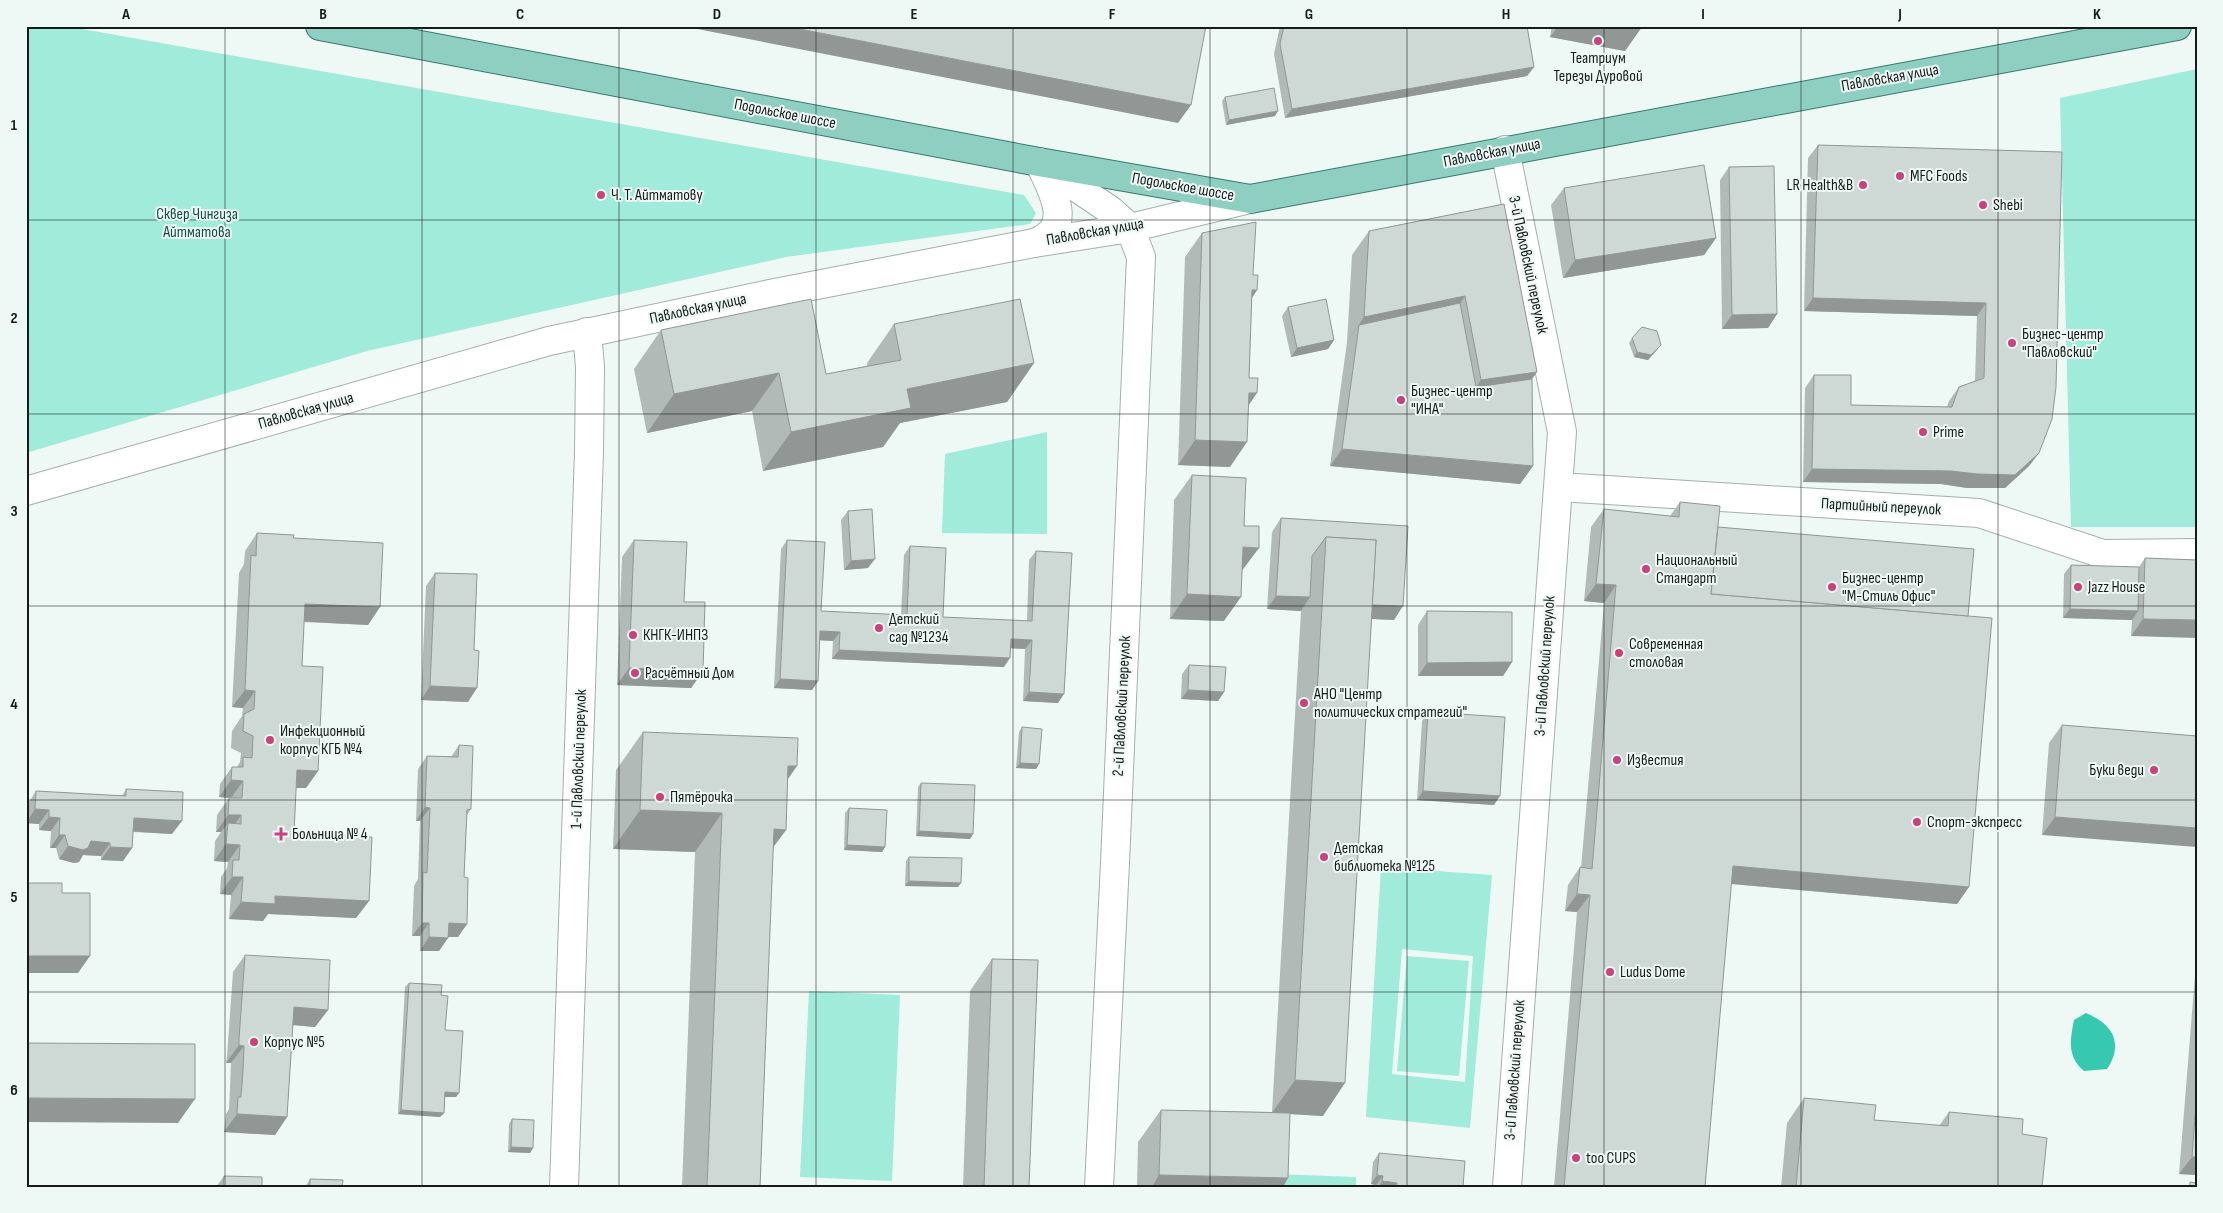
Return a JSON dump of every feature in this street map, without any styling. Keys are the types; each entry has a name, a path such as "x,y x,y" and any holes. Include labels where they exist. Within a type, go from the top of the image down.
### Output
{"main road":[{"name":"Подольское шоссе","path":"320,26 1040,162 1250,199"},
{"name":"Павловская улица","path":"1250,199 2176,26"}],"street":[{"name":"3-й Павловский переулок","path":"1505,150 1562,432 1506,1187"},
{"path":"1040,162 1110,210 1130,228"},
{"path":"1034,243 1051,233 1057,224 1058,213 1054,196 1040,162"},
{"name":"Павловская улица","path":"26,491 587,332 770,294 1034,243 1130,228 1250,199"},
{"name":"2-й Павловский переулок","path":"1098,1187 1115,864 1141,267 1141,257 1130,228"},
{"name":"1-й Павловский переулок","path":"564,1187 589,452 590,367 587,332"},
{"name":"Партийный переулок","path":"1559,487 1979,513 2103,554 2197,553"}],"green space":[{"name":"Сквер Чингиза Айтматова","path":"26,26 65,26 1024,195 1036,213 1030,224 786,257 367,351 26,453"},
{"path":"2197,69 2197,527 2071,527 2060,98"},
{"path":"1047,432 1047,534 942,533 945,454"},
{"path":"1381,867 1492,875 1470,1128 1366,1117","holes":["1402,949 1473,956 1465,1082 1392,1074"]},
{"path":"1407,956 1469,961 1459,1076 1397,1071"},
{"path":"809,991 900,995 892,1181 800,1177"},
{"path":"1275,1174 1356,1177 1356,1187 1273,1187"}],"shaded area":[{"path":"2086,1013 2103,1023 2113,1036 2115,1051 2107,1069 2084,1071 2072,1054 2071,1034 2074,1020"}],"building":[{"path":"784,26 1206,26 1191,105"},
{"path":"1284,26 1527,26 1534,67 1292,109 1280,44"},
{"path":"1274,88 1278,111 1229,120 1225,97"},
{"name":"Бизнес-центр \"Павловский\"","path":"1818,145 2062,152 2056,387 2052,419 2039,453 2015,475 1951,471 1812,469 1814,375 1851,375 1851,405 1952,407 1959,387 1984,378 1986,303 1813,298"},
{"path":"1704,165 1716,238 1575,260 1564,188"},
{"path":"1774,166 1777,314 1732,315 1729,167"},
{"path":"1504,204 1537,372 1481,380 1465,296 1364,317 1369,231"},
{"path":"1256,222 1253,275 1258,275 1257,290 1252,290 1249,378 1258,378 1257,393 1249,393 1247,442 1195,440 1202,233"},
{"path":"811,299 826,374 901,360 894,324 1020,299 1034,363 907,389 911,408 791,432 779,373 674,394 661,330"},
{"path":"1326,299 1334,340 1297,348 1288,307"},
{"name":"Бизнес-центр \"ИНА\"","path":"1460,303 1476,387 1532,379 1533,466 1342,449 1359,325"},
{"path":"1642,327 1657,331 1661,345 1651,355 1637,352 1632,338"},
{"path":"1192,475 1246,478 1244,526 1259,526 1259,548 1243,547 1241,597 1187,594"},
{"path":"1680,502 1720,506 1711,594 1992,618 1969,887 1733,866 1705,1187 1564,1187 1590,895 1577,894 1580,867 1592,869 1616,585 1596,584 1604,509 1679,517"},
{"path":"872,509 875,559 851,561 848,511"},
{"path":"1281,518 1408,526 1403,606 1372,605 1376,540 1326,537 1312,556 1310,597 1276,596"},
{"name":"Бизнес-центр \"М-Стиль Офис\"","path":"1718,527 1974,549 1968,616 1711,594"},
{"name":"Инфекционный корпус КГБ №4","path":"257,533 294,535 293,538 383,543 380,607 305,604 302,666 323,667 318,771 297,770 294,833 372,837 369,901 275,896 275,904 241,902 243,877 232,877 233,860 239,860 240,845 226,844 228,823 241,824 241,815 228,815 229,798 242,798 243,781 231,780 232,767 243,767 243,757 252,758 253,736 243,731 244,714 254,709 255,691 245,690 251,555 256,556"},
{"path":"1326,537 1376,540 1345,1083 1295,1080"},
{"path":"634,540 687,542 684,602 705,602 703,671 629,668"},
{"name":"Детский сад №1234","path":"787,540 825,542 821,611 907,615 910,546 946,548 943,617 1032,621 1036,551 1072,553 1064,694 1029,692 1032,640 1011,639 1010,658 839,650 840,632 820,631 818,681 780,679"},
{"path":"2145,558 2197,560 2197,620 2143,619"},
{"path":"2071,565 2139,567 2138,611 2070,609"},
{"path":"435,573 477,574 474,650 479,651 477,688 430,686"},
{"path":"1427,611 1512,612 1512,662 1427,663"},
{"path":"1189,665 1226,667 1224,692 1188,690"},
{"path":"1428,712 1505,717 1500,796 1423,791"},
{"path":"2062,725 2197,736 2197,828 2055,817"},
{"path":"1022,727 1042,729 1039,764 1020,763"},
{"path":"643,732 798,738 797,766 788,766 786,830 774,829 760,1187 707,1187 722,813 640,810"},
{"path":"459,745 473,746 471,809 467,810 464,877 468,878 467,924 449,923 448,938 429,937 429,923 422,923 423,872 427,873 430,808 425,807 427,756 458,757"},
{"path":"921,783 975,785 973,834 919,831"},
{"path":"126,789 183,792 182,821 134,818 132,848 110,847 110,843 91,841 88,848 83,850 68,846 65,835 59,835 60,818 49,817 49,810 35,809 36,791 126,796"},
{"path":"849,808 887,810 885,847 847,845"},
{"path":"909,857 962,858 961,883 909,881"},
{"path":"26,883 62,883 62,893 90,893 90,956 26,956"},
{"name":"Корпус №5","path":"245,955 330,960 328,1010 294,1007 287,1117 237,1114 238,1097 241,1097 243,1070 244,1046 239,1045 239,1039"},
{"path":"992,959 1038,960 1029,1187 984,1187"},
{"path":"409,983 442,985 441,995 448,996 445,1030 463,1031 459,1093 445,1092 444,1113 401,1110"},
{"path":"26,1043 195,1044 195,1099 26,1098"},
{"path":"2197,1090 2197,1157 2192,1157"},
{"path":"1804,1098 1876,1105 1874,1120 1948,1126 1949,1112 2023,1119 2022,1134 2047,1138 2042,1187 1796,1187"},
{"path":"1161,1110 1290,1113 1288,1178 1159,1175"},
{"path":"512,1119 534,1120 533,1148 511,1147"},
{"path":"1379,1153 1465,1161 1463,1187 1397,1187 1397,1183 1382,1181 1383,1176 1377,1175"},
{"path":"224,1176 262,1177 262,1187 223,1187"},
{"path":"310,1179 343,1180 342,1187 310,1187"},
{"path":"2190,1182 2197,1183 2197,1187 2190,1187"}],"place":[{"name":"Театриум Терезы Дуровой","path":"1598,41"},
{"name":"MFC Foods","path":"1900,176"},
{"name":"LR Health&B","path":"1863,185"},
{"name":"Ч. Т. Айтматову","path":"601,195"},
{"name":"Shebi","path":"1983,205"},
{"name":"Бизнес-центр \"Павловский\"","path":"2012,343"},
{"name":"Бизнес-центр \"ИНА\"","path":"1401,400"},
{"name":"Prime","path":"1923,432"},
{"name":"Национальный Стандарт","path":"1646,569"},
{"name":"Бизнес-центр \"М-Стиль Офис\"","path":"1832,587"},
{"name":"Jazz House","path":"2078,587"},
{"name":"Детский сад №1234","path":"879,628"},
{"name":"КНГК-ИНПЗ","path":"633,635"},
{"name":"Современная столовая","path":"1619,653"},
{"name":"Расчётный Дом","path":"635,673"},
{"name":"АНО \"Центр политических стратегий\"","path":"1304,703"},
{"name":"Инфекционный корпус КГБ №4","path":"270,740"},
{"name":"Известия","path":"1617,760"},
{"name":"Буки веди","path":"2154,770"},
{"name":"Пятёрочка","path":"660,797"},
{"name":"Спорт-экспресс","path":"1917,822"},
{"name":"Больница № 4","path":"281,834"},
{"name":"Детская библиотека №125","path":"1324,857"},
{"name":"Ludus Dome","path":"1610,972"},
{"name":"Корпус №5","path":"254,1042"},
{"name":"too CUPS","path":"1576,1158"}]}
